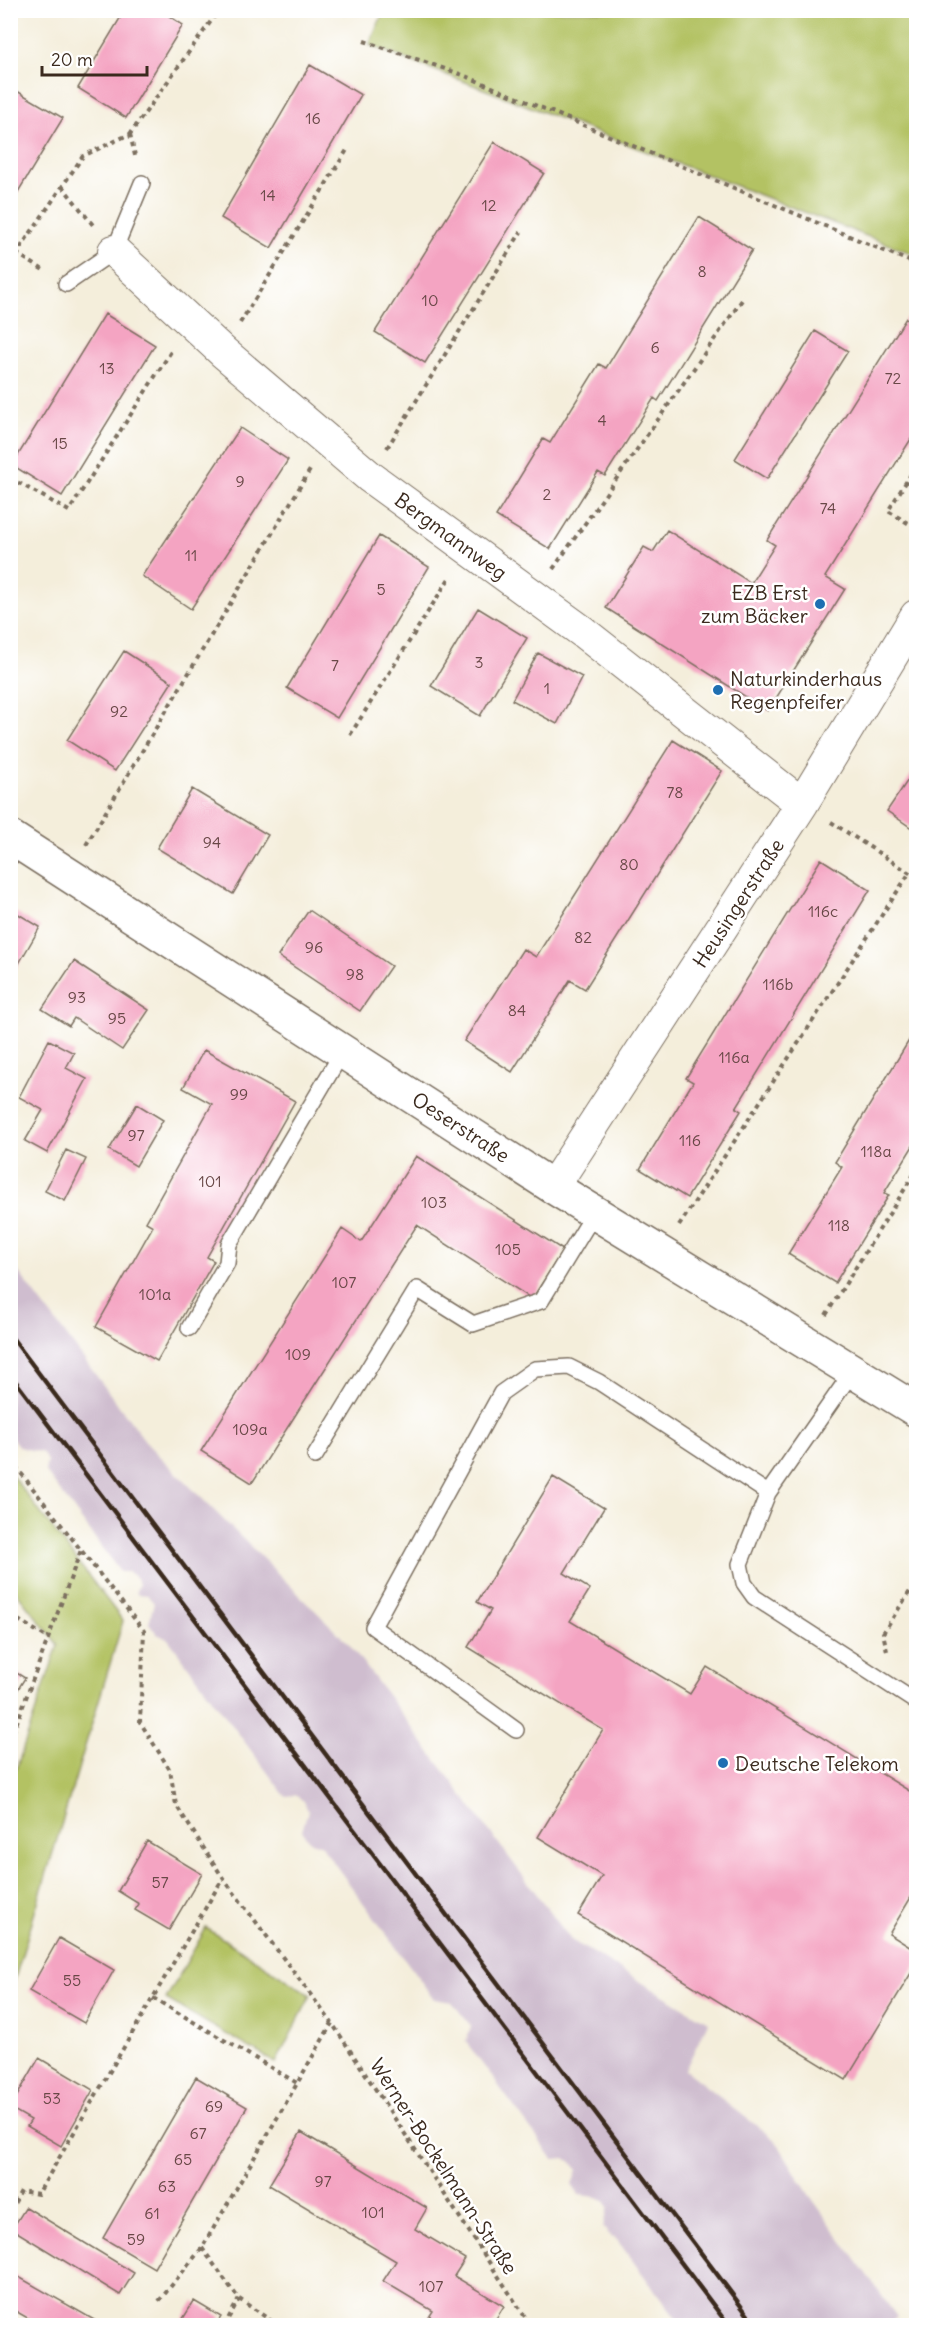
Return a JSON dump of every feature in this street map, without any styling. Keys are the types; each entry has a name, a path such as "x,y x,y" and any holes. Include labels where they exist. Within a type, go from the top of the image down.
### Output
{"street":[{"name":"Bergmannweg","path":"114,251 223,352 370,477 583,632 802,804"},
{"name":"Heusingerstraße","path":"553,1186 802,804 916,616"},
{"name":"Oeserstraße","path":"10,837 553,1186 916,1410"}],"lane":[{"path":"66,284 114,251 142,183"},
{"path":"189,1328 226,1263 229,1244 343,1051"},
{"path":"315,1456 417,1289 472,1324 541,1301 595,1212"},
{"path":"516,1730 373,1627 501,1393 535,1369 569,1367 599,1382 768,1493"},
{"path":"853,1371 768,1493 740,1564 744,1582 754,1597 916,1702"}],"path":[{"path":"10,263 83,156 130,134 219,10"},
{"path":"364,41 463,75 916,264"},
{"path":"223,352 347,150"},
{"path":"62,186 114,251"},
{"path":"370,477 521,232"},
{"path":"16,253 66,284"},
{"path":"533,596 742,300"},
{"path":"10,478 69,511 190,322"},
{"path":"68,876 327,441"},
{"path":"916,466 888,511 916,528"},
{"path":"350,735 468,548"},
{"path":"802,804 916,877"},
{"path":"662,1254 910,872"},
{"path":"808,1343 916,1171"},
{"name":"Werner-Bockelmann-Straße","path":"10,1459 144,1631 140,1722 170,1770 176,1805 223,1878 332,2023 531,2325"},
{"path":"10,1742 81,1549"},
{"path":"887,1652 883,1633 916,1582"},
{"path":"10,1615 48,1638"},
{"path":"10,2211 21,2191 38,2194 223,1878"},
{"path":"153,1998 297,2083"},
{"path":"159,2301 202,2248 332,2023"},
{"path":"202,2248 238,2299 279,2325"},
{"path":"224,2325 238,2299"}],"shaded area":[{"path":"11,1262 149,1446 349,1644 571,1940 708,2022 685,2070 776,2141 808,2193 897,2317 887,2325 681,2325 617,2240 611,2237 603,2227 609,2207 604,2200 579,2195 572,2185 577,2170 572,2162 565,2158 553,2159 466,2042 471,2026 452,2002 434,1999 320,1844 313,1843 306,1837 302,1830 308,1811 304,1801 295,1795 285,1796 168,1639 157,1634 149,1623 154,1603 147,1595 137,1594 139,1584 135,1576 129,1572 120,1572 45,1471 47,1461 43,1453 19,1447 13,1439 10,1425"}],"green space":[{"path":"384,11 916,11 916,255 369,45"},
{"path":"11,1474 123,1621 11,1991 11,1784 58,1645 11,1585"},
{"path":"206,1928 311,1995 276,2063 166,1999"}],"building":[{"path":"125,10 160,10 183,25 126,118 78,88"},
{"path":"310,65 361,95 271,248 221,218"},
{"path":"10,87 63,118 10,205"},
{"path":"494,142 544,173 425,363 375,332"},
{"path":"699,217 752,250 658,401 654,398 605,476 598,472 550,549 496,516 543,439 550,443 599,364 606,368"},
{"path":"105,314 155,345 62,496 12,465"},
{"path":"906,318 916,325 916,431 825,577 845,589 768,711 606,608 644,547 653,552 667,530 751,583 775,545 767,540"},
{"path":"815,331 848,351 767,479 735,459"},
{"path":"240,428 288,460 191,609 142,576"},
{"path":"379,536 429,567 337,718 287,688"},
{"path":"478,608 527,638 480,716 431,686"},
{"path":"124,651 172,682 115,771 67,740"},
{"path":"538,653 582,677 557,724 512,700"},
{"path":"673,740 722,771 585,989 570,980 512,1072 464,1041 523,949 536,957"},
{"path":"916,768 916,831 887,811"},
{"path":"192,789 268,835 233,894 157,848"},
{"path":"821,859 870,890 736,1108 741,1111 687,1198 640,1169 693,1082 686,1078"},
{"path":"10,909 40,927 10,979"},
{"path":"309,910 391,966 360,1011 278,956"},
{"path":"74,961 149,1010 122,1050 74,1018 69,1026 42,1009"},
{"path":"916,1029 916,1141 884,1193 889,1195 835,1283 788,1254 842,1167 835,1162"},
{"path":"49,1040 74,1053 66,1068 87,1079 47,1153 25,1141 43,1110 19,1097"},
{"path":"204,1050 295,1101 207,1257 214,1261 157,1361 96,1327 153,1226 146,1222 212,1104 183,1088"},
{"path":"137,1104 163,1120 136,1166 109,1150"},
{"path":"66,1150 86,1159 65,1201 45,1191"},
{"path":"416,1156 563,1250 532,1299 417,1225 252,1483 201,1451 342,1229 361,1242"},
{"name":"Deutsche Telekom","path":"553,1477 604,1508 564,1573 590,1589 570,1621 690,1694 707,1667 916,1795 916,1889 889,1934 916,1951 916,1965 846,2080 578,1915 602,1876 538,1837 603,1730 468,1647 491,1610 477,1602"},
{"path":"10,1669 25,1678 10,1702"},
{"path":"147,1841 202,1874 169,1930 135,1910 139,1904 118,1891"},
{"path":"59,1938 114,1970 84,2023 29,1991"},
{"path":"39,2058 93,2090 61,2146 27,2126 31,2120 10,2108"},
{"path":"196,2077 247,2107 154,2268 103,2238"},
{"path":"301,2132 427,2208 415,2229 465,2259 454,2276 504,2306 492,2325 424,2325 433,2311 383,2281 396,2261 269,2185"},
{"path":"26,2207 134,2273 120,2295 12,2229"},
{"path":"10,2272 103,2325 40,2325 10,2308"},
{"path":"194,2301 221,2317 216,2325 179,2325"}],"railway":[{"path":"10,1335 756,2326"},
{"path":"10,1374 729,2326"}],"place":[{"name":"EZB Erst zum Bäcker","path":"820,604"},
{"name":"Naturkinderhaus Regenpfeifer","path":"718,690"},
{"name":"Deutsche Telekom","path":"723,1763"}]}
